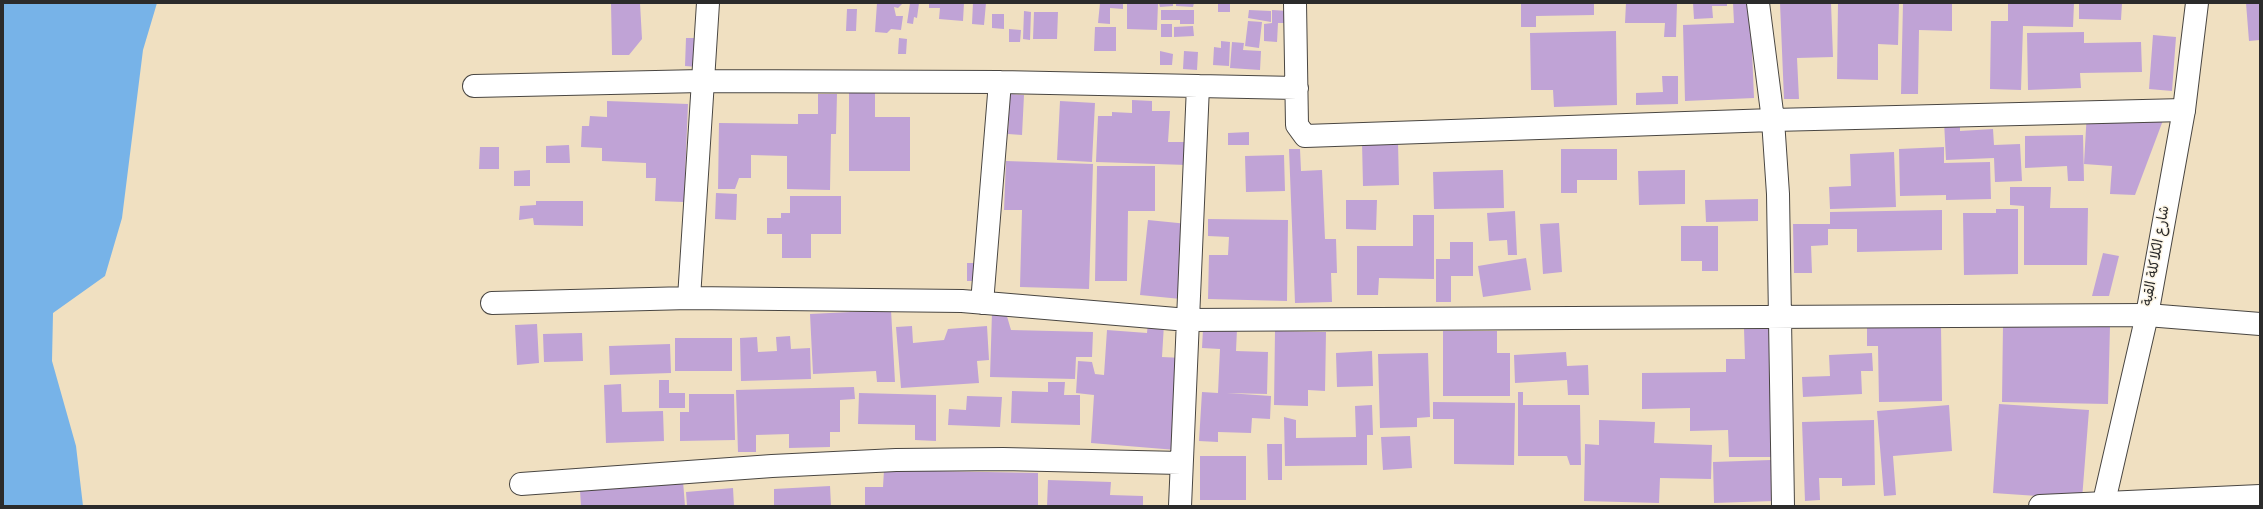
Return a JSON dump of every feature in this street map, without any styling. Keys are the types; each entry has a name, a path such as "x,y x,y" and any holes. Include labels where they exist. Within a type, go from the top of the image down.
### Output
{"street":[{"path":"689,298 701,82 708,3"},
{"path":"1295,3 1297,125 1305,136 1772,120 2184,110"},
{"path":"1758,3 1772,120 1778,194 1783,506"},
{"name":"شارع الكلاكلة القبة","path":"2103,505 2147,315 2184,110 2197,3"},
{"path":"474,86 701,82 1000,82 1297,88"},
{"path":"982,302 1000,82"},
{"path":"1180,506 1198,86"},
{"path":"492,303 689,298 982,302 1188,320 2147,315 2260,324"},
{"path":"522,484 764,467 896,460 1003,459 1181,463"},
{"path":"2040,506 2103,505 2260,496"}],"water":[{"path":"3,3 157,3 143,50 122,218 105,276 53,313 52,361 76,446 83,506 3,506"}],"building":[{"path":"611,3 640,3 642,39 629,55 612,55"},
{"path":"877,3 903,3 898,8 894,7 896,16 903,16 901,30 891,29 887,33 875,32"},
{"path":"910,3 919,3 917,18 914,17 913,24 907,23"},
{"path":"929,3 964,3 963,21 939,19 940,8 929,8"},
{"path":"973,3 986,3 984,25 972,24"},
{"path":"1100,3 1123,3 1123,9 1110,8 1110,24 1098,23"},
{"path":"1127,3 1158,3 1157,30 1127,29"},
{"path":"1159,3 1173,3 1173,6 1160,7"},
{"path":"1176,3 1194,3 1193,7 1176,6"},
{"path":"1218,3 1230,3 1230,12 1218,12"},
{"path":"1521,3 1594,3 1594,15 1536,16 1536,27 1521,27"},
{"path":"1626,3 1677,3 1676,37 1664,37 1665,23 1625,23"},
{"path":"1693,3 1727,3 1727,6 1712,6 1713,18 1694,19"},
{"path":"1733,3 1750,3 1754,98 1685,101 1683,25 1734,23"},
{"path":"1780,3 1831,3 1833,57 1797,58 1799,99 1784,99"},
{"path":"1838,3 1899,3 1898,45 1878,44 1878,80 1837,79"},
{"path":"1903,3 1952,3 1952,31 1919,30 1918,94 1901,94"},
{"path":"2008,3 2074,3 2073,27 2023,26 2021,90 1990,89 1991,21 2008,21"},
{"path":"2079,3 2122,3 2121,20 2079,19"},
{"path":"2246,3 2260,3 2260,40 2249,41"},
{"path":"847,9 857,9 856,31 846,31"},
{"path":"1161,10 1194,10 1194,24 1180,24 1180,20 1161,20"},
{"path":"1249,10 1271,11 1271,22 1248,18"},
{"path":"1272,10 1288,11 1288,23 1278,23 1277,42 1264,41 1264,24 1272,23"},
{"path":"1024,11 1031,12 1030,40 1023,39"},
{"path":"1034,12 1058,12 1057,39 1033,39"},
{"path":"992,14 1004,14 1004,29 992,28"},
{"path":"1248,21 1262,22 1259,48 1245,46"},
{"path":"1161,24 1172,24 1172,37 1161,37"},
{"path":"1193,26 1194,36 1174,37 1174,27"},
{"path":"1095,27 1116,27 1116,51 1094,51"},
{"path":"1009,29 1021,30 1020,42 1009,42"},
{"path":"1616,31 1617,105 1554,107 1553,90 1531,90 1530,33"},
{"path":"2084,32 2084,43 2141,42 2142,72 2080,73 2081,88 2028,90 2027,33"},
{"path":"2153,35 2176,37 2172,91 2149,89"},
{"path":"686,38 695,38 697,67 685,66"},
{"path":"899,38 907,39 906,54 898,54"},
{"path":"1221,41 1230,42 1229,66 1213,65 1214,47 1221,48"},
{"path":"1232,42 1244,43 1243,50 1261,51 1260,70 1230,68"},
{"path":"1160,51 1173,54 1172,65 1160,65"},
{"path":"1184,51 1198,52 1197,70 1183,69"},
{"path":"1662,76 1678,76 1678,104 1636,105 1636,93 1663,92"},
{"path":"849,92 875,92 875,117 910,117 910,171 849,171"},
{"path":"818,94 837,94 836,134 831,134 830,190 787,189 787,156 751,155 751,178 739,178 735,189 718,189 719,123 798,124 798,114 818,114"},
{"path":"1010,94 1024,95 1022,135 1008,134"},
{"path":"1132,100 1152,101 1152,111 1170,111 1168,142 1188,142 1187,165 1096,162 1098,116 1112,116 1112,112 1132,113"},
{"path":"607,101 688,104 684,202 655,201 656,178 646,178 646,163 602,161 602,148 581,147 582,126 589,126 590,116 607,117"},
{"path":"1060,101 1095,103 1092,162 1057,160"},
{"path":"2087,111 2165,115 2135,195 2110,194 2112,166 2084,164"},
{"path":"1944,121 1960,121 1960,131 1993,129 1994,145 2020,144 2022,181 1995,182 1994,158 1946,160"},
{"path":"1249,132 1249,145 1228,145 1228,133"},
{"path":"2083,135 2084,181 2068,181 2067,166 2025,168 2025,136"},
{"path":"1362,142 1398,142 1399,185 1363,186"},
{"path":"569,145 570,163 546,163 546,146"},
{"path":"480,147 499,147 499,169 479,169"},
{"path":"1944,147 1944,163 1990,162 1991,199 1946,200 1946,195 1900,196 1899,149"},
{"path":"1289,149 1300,149 1301,171 1322,170 1325,239 1336,239 1337,273 1331,273 1332,302 1295,303"},
{"path":"1561,149 1617,149 1617,180 1577,180 1577,193 1561,193"},
{"path":"1894,152 1896,207 1830,209 1829,187 1851,186 1850,154"},
{"path":"1284,155 1285,191 1246,192 1245,156"},
{"path":"1006,161 1093,164 1089,289 1020,287 1022,210 1004,210"},
{"path":"1097,166 1155,166 1155,211 1128,211 1127,281 1095,281"},
{"path":"530,170 530,186 514,186 514,171"},
{"path":"1503,170 1504,208 1434,209 1433,172"},
{"path":"1685,170 1685,204 1639,205 1638,171"},
{"path":"2010,187 2051,187 2050,208 2088,208 2087,265 2024,265 2024,206 2010,205"},
{"path":"716,193 737,194 736,220 715,219"},
{"path":"790,196 841,196 841,234 811,234 811,258 782,258 782,234 767,234 767,218 781,218 781,213 790,213"},
{"path":"1758,199 1758,221 1706,222 1705,200"},
{"path":"1346,200 1377,200 1376,230 1346,229"},
{"path":"536,201 583,201 583,226 534,225 533,218 519,220 520,206 536,205"},
{"path":"1996,209 2018,209 2018,274 1964,275 1963,213 1996,213"},
{"path":"1942,210 1942,250 1857,252 1857,229 1828,229 1828,245 1811,246 1812,273 1794,273 1793,224 1830,224 1830,212"},
{"path":"1515,211 1517,255 1508,255 1507,240 1489,241 1487,213"},
{"path":"1413,215 1434,215 1434,279 1379,278 1378,295 1357,295 1357,246 1413,246"},
{"path":"1208,219 1288,220 1287,301 1208,299 1209,255 1228,255 1229,237 1208,236"},
{"path":"1148,220 1188,224 1181,299 1140,295"},
{"path":"1559,223 1562,272 1543,274 1540,224"},
{"path":"1681,226 1718,226 1718,271 1702,271 1702,261 1681,261"},
{"path":"1450,242 1473,242 1473,276 1451,276 1451,302 1436,302 1436,259 1450,259"},
{"path":"2103,253 2119,256 2109,296 2092,296"},
{"path":"1526,258 1531,290 1483,297 1478,266"},
{"path":"967,263 980,263 980,281 967,281"},
{"path":"891,310 895,382 877,382 876,371 813,374 810,314"},
{"path":"992,312 1006,313 1011,330 1093,332 1092,357 1076,357 1075,379 990,377"},
{"path":"1148,322 1164,324 1162,357 1183,358 1176,450 1091,443 1094,395 1076,393 1078,361 1092,362 1095,374 1104,375 1107,330 1147,333"},
{"path":"537,324 539,363 517,365 515,325"},
{"path":"2003,325 2110,326 2108,404 2002,402"},
{"path":"912,326 913,343 944,340 948,329 987,326 989,360 977,361 979,383 901,388 896,327"},
{"path":"1941,326 1942,401 1879,402 1878,346 1867,346 1867,327"},
{"path":"1203,329 1237,329 1236,351 1268,352 1267,394 1227,393 1271,396 1270,419 1252,418 1251,433 1218,432 1218,442 1199,441 1202,392 1218,393 1220,349 1202,348"},
{"path":"1744,329 1771,329 1773,457 1729,457 1728,430 1690,431 1690,408 1642,409 1642,373 1726,372 1726,359 1745,359"},
{"path":"1275,331 1326,332 1325,391 1308,390 1308,406 1274,405"},
{"path":"1443,331 1497,331 1497,353 1510,353 1510,396 1443,396"},
{"path":"582,333 583,361 544,362 543,334"},
{"path":"790,336 791,349 810,348 811,379 741,381 740,338 757,337 758,352 777,351 776,337"},
{"path":"675,338 732,338 732,371 675,371"},
{"path":"670,344 671,373 610,375 609,346"},
{"path":"1372,351 1373,386 1337,387 1336,353"},
{"path":"1566,352 1567,366 1588,365 1589,395 1568,395 1567,380 1515,383 1514,355"},
{"path":"1428,353 1430,417 1417,418 1417,427 1380,428 1378,354"},
{"path":"1872,353 1873,371 1861,371 1862,394 1803,397 1802,377 1830,376 1829,355"},
{"path":"659,380 669,380 669,393 685,393 685,408 659,408"},
{"path":"1048,382 1065,382 1064,395 1080,395 1080,425 1011,423 1012,391 1048,392"},
{"path":"621,384 622,412 663,411 664,441 606,443 604,385"},
{"path":"854,387 855,399 840,400 840,432 830,432 830,447 789,448 789,434 756,435 756,452 738,452 736,390"},
{"path":"1518,392 1523,392 1523,405 1580,405 1581,465 1570,465 1567,456 1518,456"},
{"path":"859,393 936,395 936,441 915,440 915,425 858,424"},
{"path":"689,394 734,394 735,440 680,441 680,412 689,412"},
{"path":"967,396 1002,397 1000,427 948,425 949,409 966,410"},
{"path":"1433,402 1515,403 1514,465 1454,464 1454,419 1433,419"},
{"path":"1999,404 2089,410 2082,499 1993,493"},
{"path":"1372,405 1373,435 1367,435 1367,465 1285,466 1284,417 1296,420 1296,438 1356,437 1355,406"},
{"path":"1949,405 1952,451 1893,456 1896,495 1884,496 1877,411"},
{"path":"1599,420 1655,422 1654,443 1712,445 1711,479 1660,478 1659,503 1584,501 1585,444 1599,445"},
{"path":"1874,420 1875,485 1842,486 1842,478 1819,478 1820,500 1805,501 1802,422"},
{"path":"1410,436 1412,468 1383,470 1381,437"},
{"path":"1267,444 1282,444 1282,480 1268,480"},
{"path":"1200,456 1246,456 1246,500 1200,500"},
{"path":"1771,460 1773,501 1714,503 1713,462"},
{"path":"884,470 1038,473 1038,506 865,506 865,487 883,487"},
{"path":"1048,480 1111,482 1110,495 1143,496 1143,506 1047,506"},
{"path":"683,481 685,506 581,506 580,490"},
{"path":"830,486 831,506 774,506 774,489"},
{"path":"733,488 734,506 687,506 686,492"}]}
